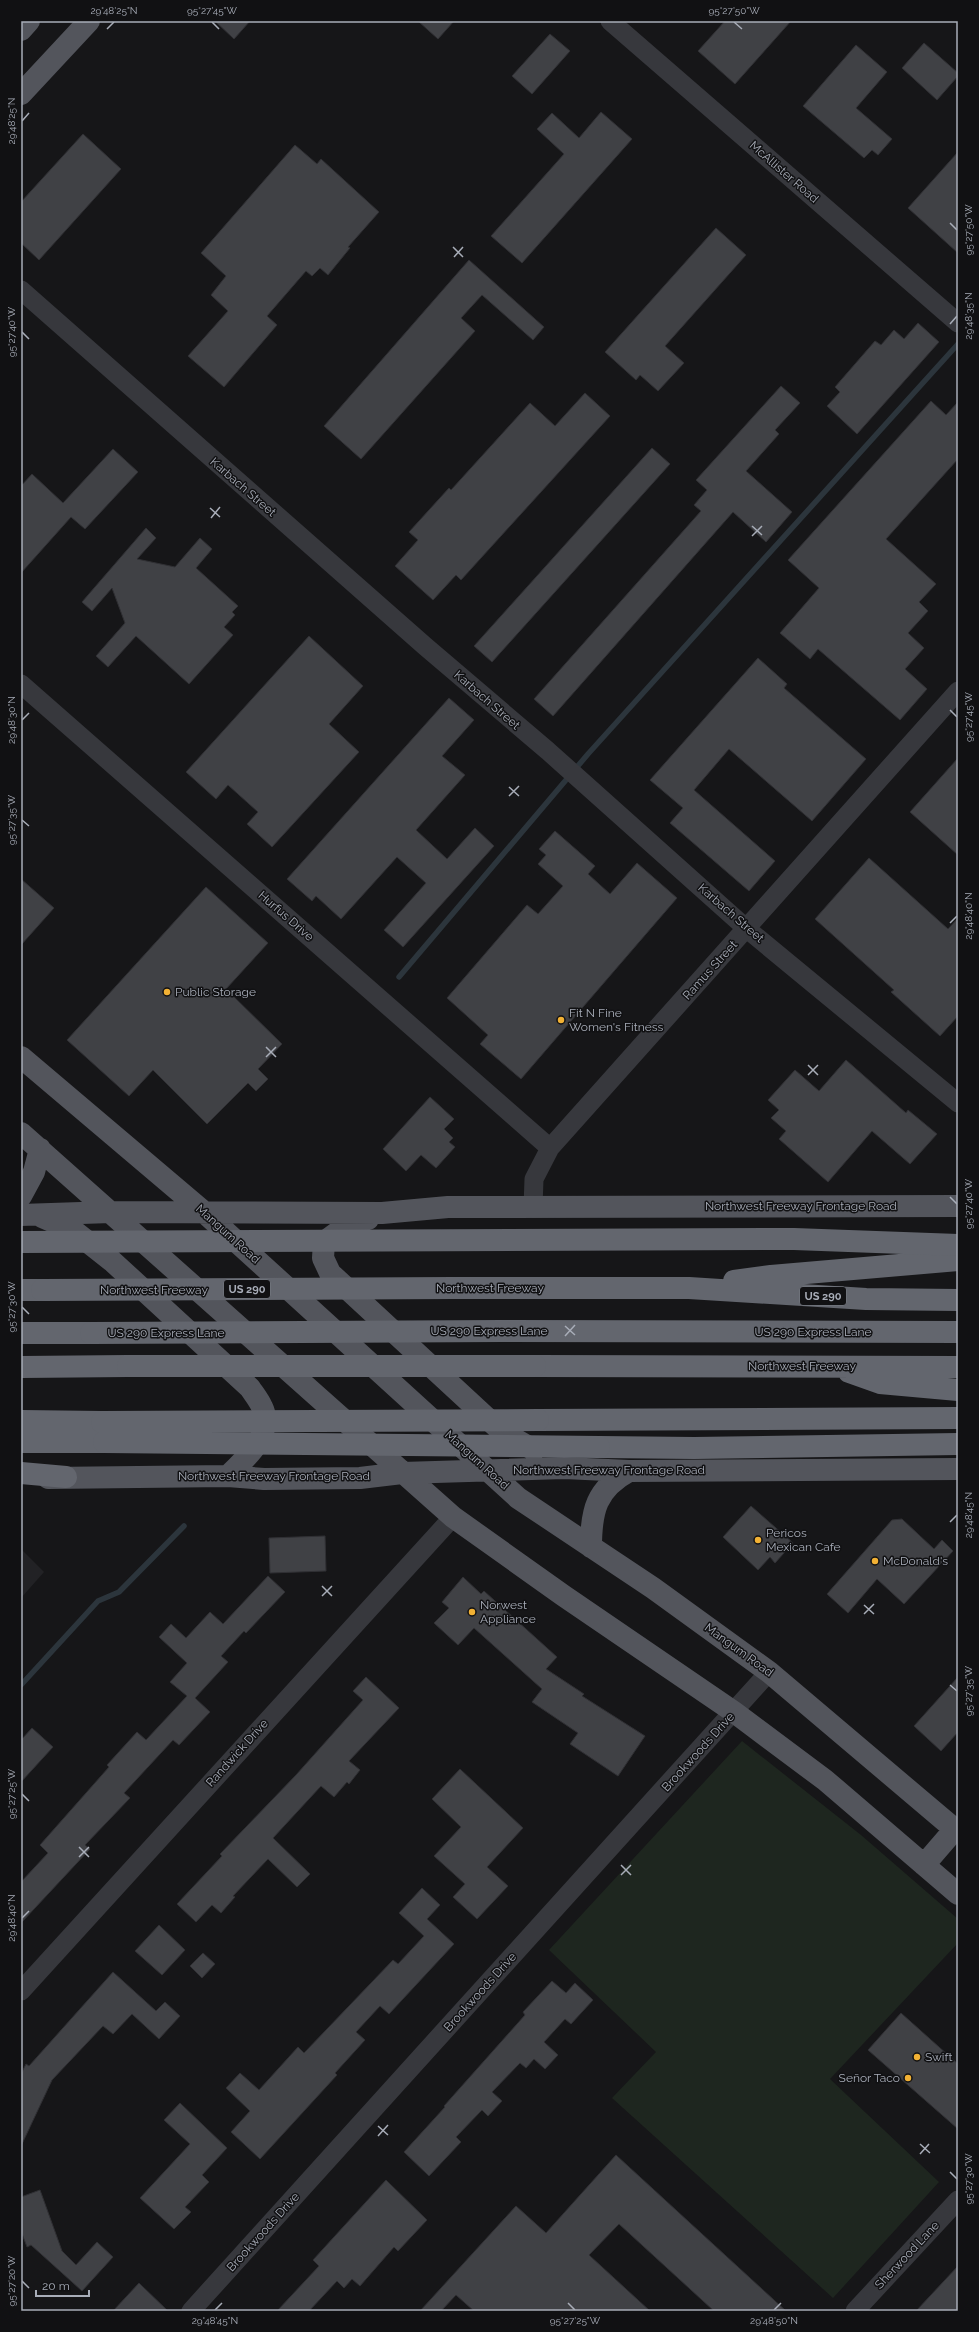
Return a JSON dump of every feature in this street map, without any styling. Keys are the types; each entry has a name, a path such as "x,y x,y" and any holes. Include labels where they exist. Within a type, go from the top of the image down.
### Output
{"highway":[{"path":"21,1242 794,1239 958,1245"},
{"path":"689,1288 771,1276 958,1260"},
{"name":"Northwest Freeway","path":"31,1290 689,1288 866,1299 958,1300"},
{"name":"US 290 Express Lane","path":"21,1333 502,1331 958,1332"},
{"path":"831,1366 880,1383 958,1390"},
{"name":"Northwest Freeway","path":"21,1367 958,1367"},
{"path":"21,1421 958,1418"},
{"path":"21,1442 694,1448 958,1444"},
{"path":"21,1473 66,1477"}],"main road":[{"path":"21,30 29,21"},
{"path":"21,94 89,21"},
{"name":"Mangum Road","path":"21,1057 205,1213 518,1498 653,1588 769,1672 957,1830"},
{"path":"21,1133 452,1516 564,1596 734,1712 825,1780 958,1894"},
{"path":"21,1196 34,1172 40,1149"},
{"name":"Northwest Freeway Frontage Road","path":"30,1215 111,1212 382,1214 448,1207 958,1206"},
{"path":"382,1214 342,1228 324,1242 323,1258 330,1273 501,1431 564,1468"},
{"path":"30,1215 74,1231 112,1261 250,1388 263,1408 264,1426 253,1450 228,1476"},
{"name":"Northwest Freeway Frontage Road","path":"21,1479 66,1477 228,1476 264,1479 360,1478 402,1473 564,1468 629,1471 958,1469"},
{"path":"591,1547 591,1524 597,1500 613,1480 629,1471"},
{"path":"924,1865 957,1830"}],"street":[{"name":"McAllister Road","path":"610,21 958,323"},
{"name":"Karbach Street","path":"21,290 462,679 562,763 747,929 958,1103"},
{"name":"Hurfus Drive","path":"21,684 550,1148"},
{"name":"Ramus Street","path":"533,1207 534,1180 550,1148 958,691"},
{"name":"Randwick Drive","path":"21,1990 452,1516"},
{"name":"Brookwoods Drive","path":"191,2311 769,1672"},
{"name":"Sherwood Lane","path":"855,2311 958,2200"}],"shaded area":[{"path":"21,1549 44,1572 21,1598"},
{"path":"742,1741 861,1835 958,1919 958,1943 830,2079 939,2182 833,2298 612,2098 656,2052 549,1950"}],"building":[{"path":"215,21 250,21 234,39"},
{"path":"418,21 454,21 438,39"},
{"path":"725,21 791,21 735,84 698,51"},
{"path":"550,34 570,51 532,94 512,76"},
{"path":"924,43 958,73 958,76 937,100 902,68"},
{"path":"856,45 887,72 856,108 892,139 878,155 872,150 864,158 803,106"},
{"path":"601,112 632,139 522,263 491,236 564,154 537,129 552,113 579,138"},
{"path":"83,134 121,169 39,260 21,243 21,202"},
{"path":"295,145 317,164 321,159 379,212 348,247 350,248 328,275 320,268 312,276 306,271 267,316 277,325 224,387 188,356 228,311 211,295 226,276 201,253"},
{"path":"958,152 958,253 908,208"},
{"path":"716,228 746,255 665,346 684,363 658,391 640,375 636,380 605,352"},
{"path":"469,260 544,327 533,340 482,295 461,318 475,331 361,459 324,426"},
{"path":"918,323 939,342 857,434 827,406 840,392 835,387 875,341 881,345 894,330 904,339"},
{"path":"781,386 800,403 775,430 779,434 746,471 792,512 766,542 733,512 553,716 534,699 701,511 694,505 707,490 696,480"},
{"path":"585,393 610,416 461,580 456,575 433,600 395,566 418,540 409,532 449,488 451,490 530,403 555,426"},
{"path":"931,401 946,415 958,402 958,459 886,539 936,584 919,602 928,611 908,633 924,648 905,669 927,689 900,720 818,649 810,659 780,633 819,588 788,560"},
{"path":"652,448 670,464 492,662 474,646"},
{"path":"113,449 138,472 85,529 71,517 21,573 21,486 32,474 63,503"},
{"path":"146,528 156,538 137,559 175,567 200,538 212,549 196,568 238,606 232,612 235,615 224,627 233,635 189,684 136,636 108,667 96,656 125,623 112,588 92,611 82,602"},
{"path":"309,636 363,686 329,724 359,752 272,847 247,824 258,812 228,785 216,799 186,772"},
{"path":"758,658 787,684 784,688 866,759 812,821 729,749 694,790 775,861 749,891 670,823 683,808 650,780"},
{"path":"449,698 474,720 442,756 465,775 416,830 447,859 475,828 494,846 403,947 384,930 426,883 397,857 341,919 316,896 312,901 287,879"},
{"path":"958,758 958,855 910,812"},
{"path":"555,831 595,866 588,874 610,894 637,863 677,898 521,1079 480,1044 488,1035 447,998 527,905 538,914 563,886 538,864 546,855 539,849"},
{"path":"869,858 948,929 958,918 958,1016 940,1036 891,992 894,990 815,919"},
{"path":"21,879 54,908 21,945"},
{"name":"Public Storage","path":"206,887 268,943 226,989 282,1044 258,1069 268,1079 256,1091 248,1083 207,1124 153,1070 129,1096 67,1040"},
{"path":"846,1060 906,1113 908,1110 937,1134 910,1164 872,1131 828,1182 779,1139 786,1131 771,1118 779,1110 768,1100 795,1070 819,1091"},
{"path":"430,1097 454,1119 444,1129 453,1138 449,1142 455,1147 436,1168 421,1155 406,1171 383,1149"},
{"name":"Pericos Mexican Cafe","path":"751,1506 793,1543 775,1563 770,1557 758,1570 723,1537"},
{"path":"902,1519 934,1549 942,1540 953,1551 904,1604 877,1579 848,1613 827,1594 892,1520"},
{"path":"325,1536 326,1571 270,1573 269,1538"},
{"path":"268,1576 285,1592 246,1633 244,1631 221,1656 228,1662 195,1698 210,1712 179,1745 173,1740 124,1793 130,1798 85,1845 90,1849 21,1923 21,1882 48,1853 40,1845 109,1767 107,1765 137,1732 146,1740 187,1696 170,1682 187,1663 159,1637 171,1624 186,1638 210,1612 223,1624"},
{"path":"463,1577 481,1594 484,1591 557,1657 546,1669 584,1694 582,1696 645,1736 618,1776 570,1744 578,1733 532,1702 542,1689 474,1628 458,1645 434,1623 449,1608 442,1602"},
{"path":"366,1677 399,1708 349,1761 360,1770 349,1784 347,1782 334,1797 321,1786 273,1838 310,1874 297,1887 268,1859 233,1896 235,1897 221,1913 212,1905 196,1922 177,1904 222,1856 220,1854 296,1775 363,1700 353,1691"},
{"path":"958,1677 958,1732 941,1751 914,1726"},
{"path":"32,1728 53,1747 21,1782 21,1740"},
{"path":"460,1769 523,1828 487,1867 508,1886 477,1919 453,1897 465,1884 434,1856 461,1827 432,1799"},
{"path":"422,1888 440,1905 427,1919 454,1944 389,2014 380,2006 356,2032 365,2040 335,2073 337,2075 260,2159 231,2132 250,2111 226,2088 240,2073 259,2090 298,2047 304,2053 393,1960 398,1964 424,1936 399,1913"},
{"path":"159,1925 185,1950 162,1975 135,1951"},
{"path":"203,1953 215,1964 202,1978 190,1966"},
{"path":"113,1972 156,2011 165,2002 180,2016 159,2039 132,2014 113,2034 103,2026 52,2080 21,2146 21,2074 26,2064 29,2066"},
{"path":"552,1981 566,1993 575,1983 593,2000 571,2024 565,2019 544,2042 558,2055 545,2069 534,2059 526,2068 520,2063 492,2092 502,2101 488,2116 482,2110 456,2137 461,2142 429,2176 404,2152 525,2015 523,2012"},
{"path":"901,2013 958,2064 958,2129 868,2050"},
{"path":"180,2103 227,2148 202,2175 209,2182 185,2207 191,2212 174,2229 140,2198 190,2144 164,2120"},
{"path":"616,2155 786,2311 714,2311 619,2224 589,2255 650,2311 474,2311 456,2295 441,2311 420,2311 516,2206 546,2233"},
{"path":"386,2180 427,2220 398,2251 394,2247 360,2286 352,2279 344,2288 337,2281 309,2311 277,2311 319,2266 313,2260"},
{"path":"40,2190 62,2251 76,2265 97,2242 113,2257 82,2291 31,2245 27,2247 21,2231 21,2197"},
{"path":"958,2266 958,2311 916,2311"},
{"path":"139,2283 168,2311 113,2311"}],"waterway":[{"path":"399,977 588,754 958,344"},
{"path":"21,1685 98,1601 119,1592 184,1526"}],"place":[{"name":"Public Storage","path":"167,992"},
{"name":"Fit N Fine Women's Fitness","path":"561,1020"},
{"name":"Pericos Mexican Cafe","path":"758,1540"},
{"name":"McDonald's","path":"875,1561"},
{"name":"Norwest Appliance","path":"472,1612"},
{"name":"Swift","path":"917,2057"},
{"name":"Señor Taco","path":"908,2078"}]}
